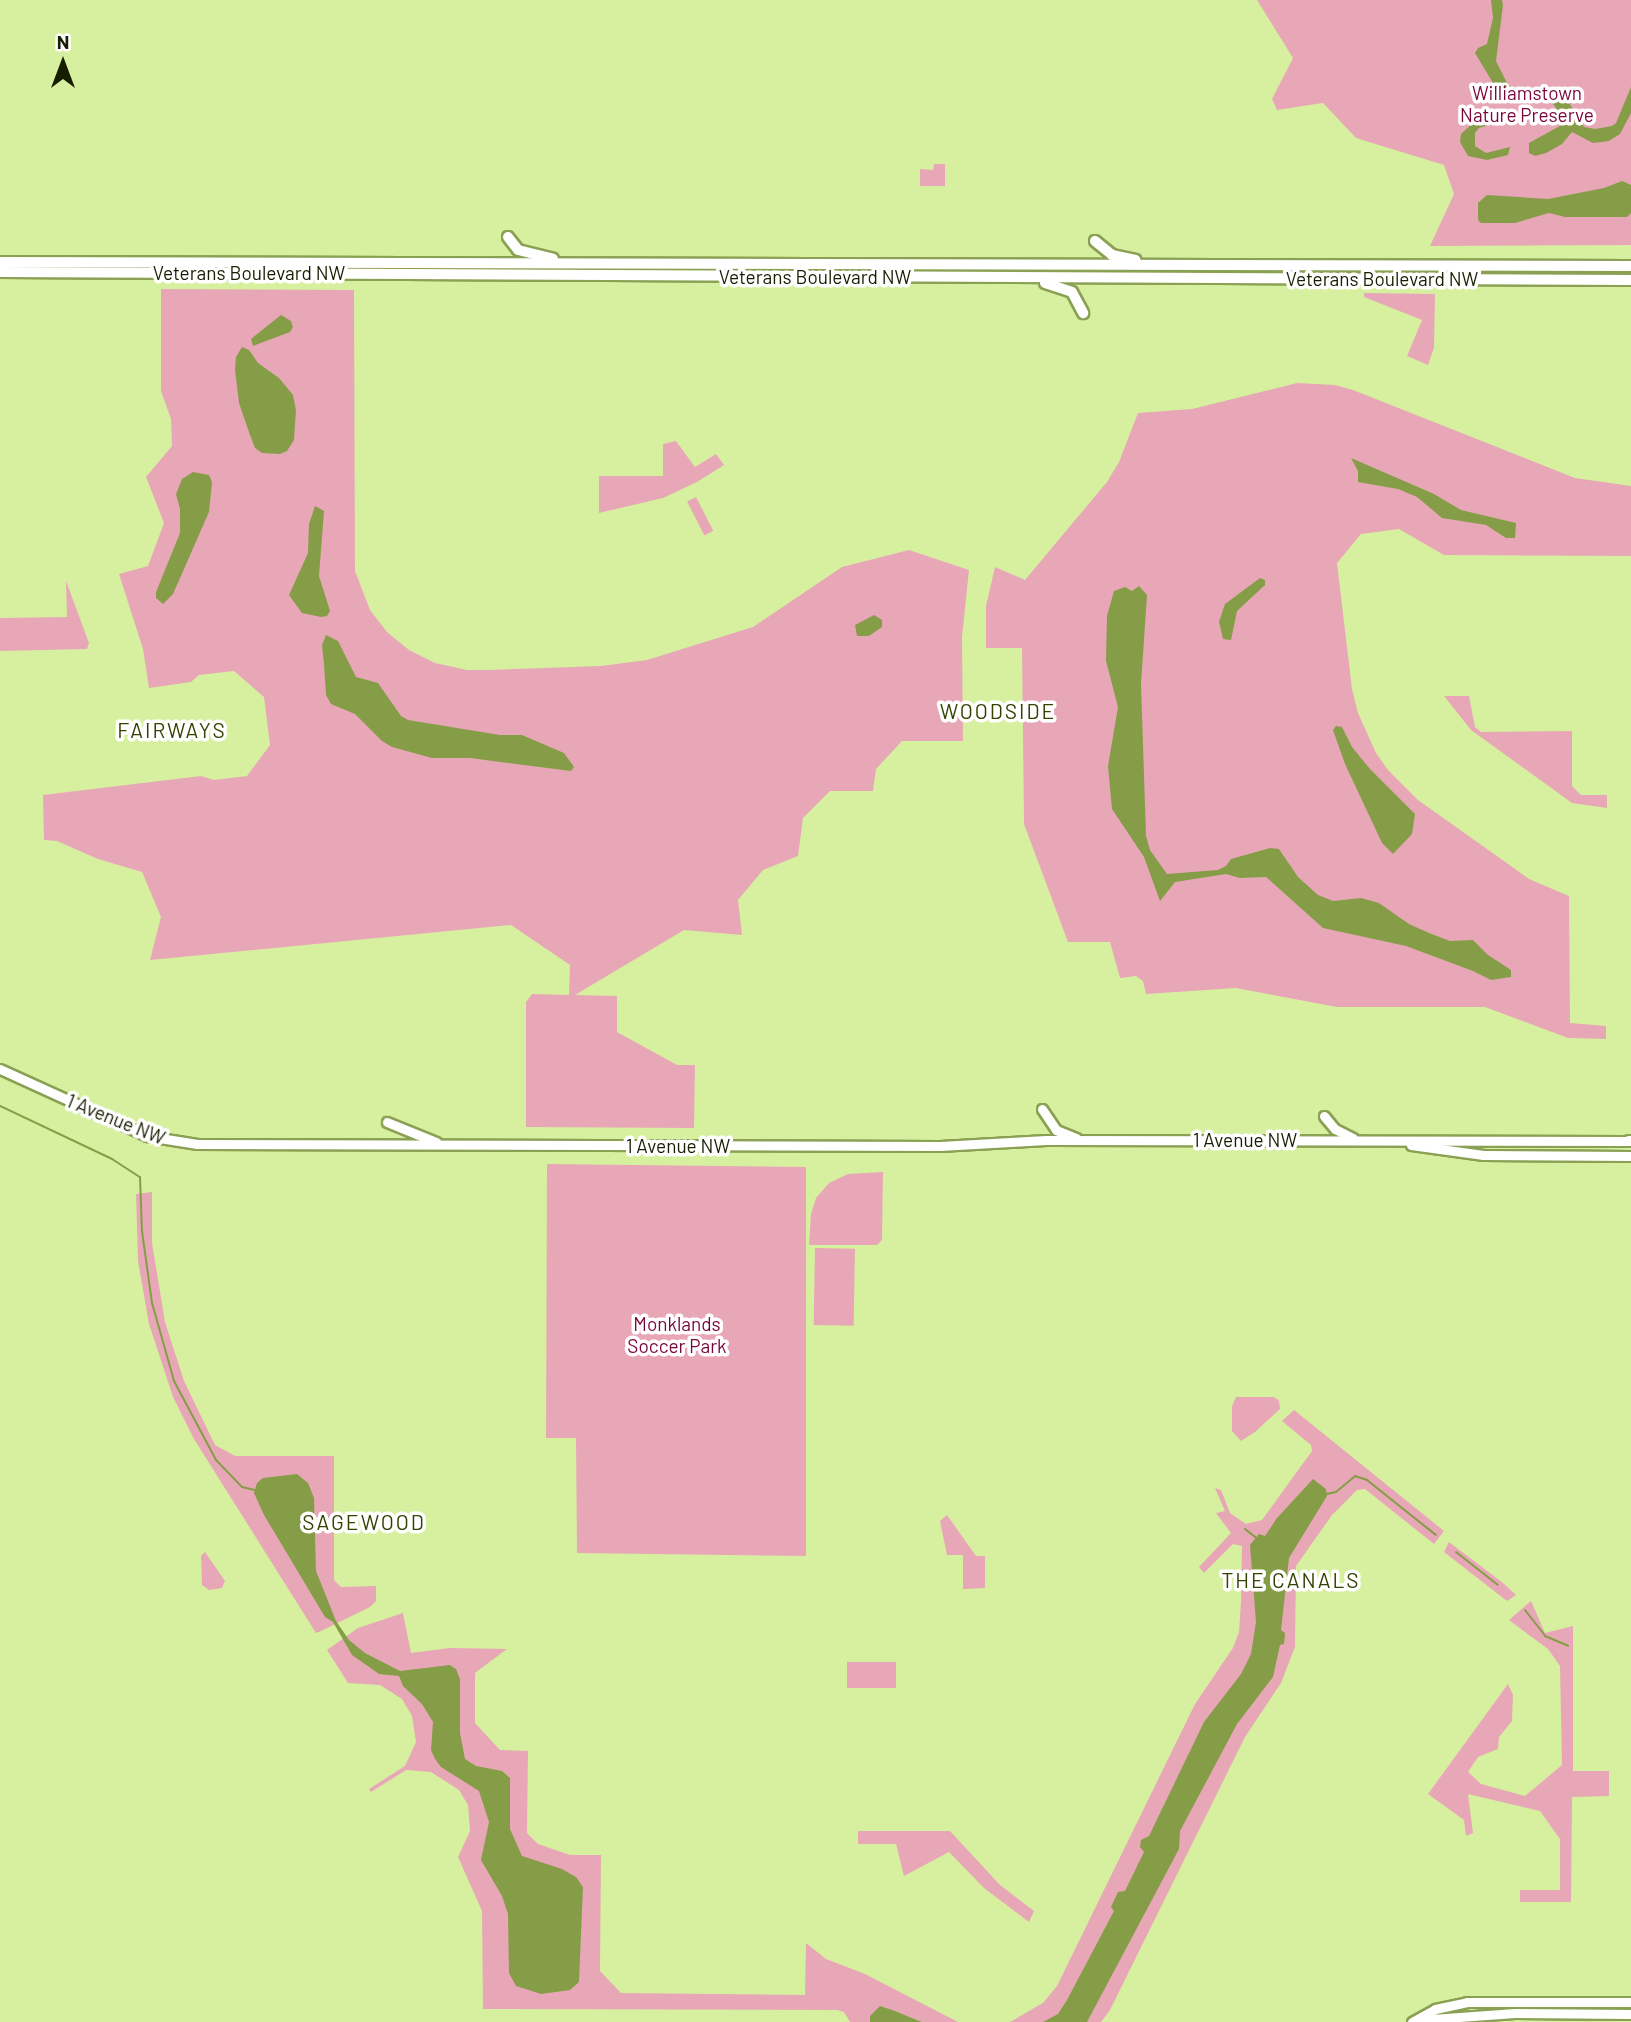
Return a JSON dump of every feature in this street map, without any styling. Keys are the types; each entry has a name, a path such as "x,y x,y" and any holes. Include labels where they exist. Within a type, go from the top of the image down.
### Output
{"main road":[{"path":"508,237 524,252 580,264"},
{"path":"1095,241 1112,255 1155,264"},
{"name":"Veterans Boulevard NW","path":"0,265 1631,266"},
{"name":"Veterans Boulevard NW","path":"0,265 1021,278 1628,281"},
{"path":"1021,278 1072,292 1083,313"}],"street":[{"name":"1 Avenue NW","path":"0,1069 106,1119 148,1136 175,1142 940,1146 1081,1140 1630,1141"},
{"path":"1042,1109 1056,1130 1081,1140"},
{"path":"1324,1116 1335,1129 1358,1140"},
{"path":"387,1122 444,1145"},
{"name":"1 Avenue NW","path":"1371,1140 1483,1155 1631,1156"},
{"path":"1414,2021 1434,2009 1467,2002 1631,2002"},
{"path":"1414,2021 1515,2013 1631,2014"}],"green space":[{"name":"Williamstown Nature Preserve","path":"1257,0 1631,0 1631,245 1430,246 1454,194 1444,165 1356,138 1323,103 1277,110 1272,99 1293,58"},
{"path":"934,164 945,164 945,186 920,186 920,169 933,170"},
{"path":"161,289 354,290 355,571 370,610 387,632 409,650 435,663 467,670 488,670 601,666 647,660 753,627 842,567 909,550 969,570 962,637 963,741 902,741 876,769 873,791 830,791 803,818 798,856 763,870 738,900 742,935 684,930 575,995 617,996 617,1032 677,1065 695,1065 694,1128 526,1127 526,1002 532,994 569,995 570,965 511,925 150,960 161,917 142,872 98,859 57,841 44,840 43,795 201,776 214,780 247,776 270,745 264,697 234,671 199,675 191,682 149,688 143,649 119,574 148,566 164,523 146,477 172,446 171,419 161,391"},
{"path":"1364,293 1435,294 1434,348 1428,365 1407,356 1422,320 1364,297"},
{"path":"1297,383 1335,385 1353,390 1575,478 1631,486 1631,556 1444,555 1399,529 1361,534 1337,563 1352,689 1358,713 1376,753 1388,770 1418,800 1529,879 1569,896 1570,1023 1606,1026 1606,1039 1568,1038 1485,1007 1337,1007 1236,988 1146,994 1143,981 1136,976 1120,978 1110,942 1068,942 1024,824 1022,648 986,648 986,606 995,567 1025,580 1107,482 1119,462 1138,413 1192,409"},
{"path":"676,441 695,467 716,454 724,465 697,482 663,498 599,513 599,476 663,476 663,444"},
{"path":"696,497 713,531 704,535 687,502"},
{"path":"66,581 89,643 87,649 0,651 0,618 67,617"},
{"path":"1444,696 1469,696 1475,727 1481,732 1572,731 1572,786 1581,795 1607,795 1607,808 1572,803 1471,730"},
{"name":"Monklands Soccer Park","path":"547,1164 806,1167 806,1556 577,1553 576,1438 546,1438"},
{"path":"883,1172 882,1240 877,1245 809,1245 811,1214 816,1198 829,1183 848,1174"},
{"path":"152,1192 152,1243 165,1322 184,1381 215,1445 235,1456 334,1456 334,1580 341,1587 376,1586 376,1601 370,1607 319,1632 316,1633 194,1439 173,1397 149,1324 138,1261 136,1194"},
{"path":"815,1248 855,1249 854,1326 814,1325"},
{"path":"1236,1397 1274,1397 1279,1401 1280,1409 1241,1441 1232,1431 1232,1406"},
{"path":"1294,1410 1444,1531 1434,1544 1365,1489 1357,1490 1332,1515 1296,1566 1295,1647 1281,1683 1245,1737 1110,2010 1101,2022 1010,2022 1043,2003 1057,1986 1195,1704 1233,1648 1239,1632 1242,1546 1233,1544 1204,1573 1199,1567 1231,1533 1216,1513 1225,1511 1215,1488 1221,1490 1230,1513 1246,1524 1262,1520 1312,1451 1311,1445 1282,1421"},
{"path":"947,1515 976,1556 985,1556 985,1588 963,1589 963,1555 947,1555 940,1521"},
{"path":"1449,1542 1516,1595 1507,1601 1444,1552"},
{"path":"205,1552 225,1581 222,1588 209,1590 202,1585 201,1556"},
{"path":"1531,1601 1545,1633 1573,1626 1573,1771 1609,1771 1609,1796 1572,1797 1571,1902 1520,1902 1520,1890 1560,1890 1560,1839 1540,1811 1468,1794 1473,1833 1466,1836 1464,1820 1428,1794 1508,1684 1513,1695 1512,1721 1499,1737 1498,1749 1478,1757 1468,1772 1481,1784 1525,1796 1562,1765 1560,1666 1548,1649 1509,1620"},
{"path":"403,1613 411,1653 450,1648 507,1649 475,1673 475,1723 500,1750 528,1751 527,1833 538,1844 570,1855 601,1855 600,1971 621,1993 805,1995 806,1943 826,1959 865,1974 958,2022 922,2022 895,2011 870,2016 870,2022 850,2022 844,2012 837,2010 483,2009 482,1911 458,1857 470,1831 468,1805 459,1790 431,1772 406,1770 371,1792 369,1789 405,1766 416,1742 412,1716 402,1699 380,1685 348,1683 327,1650 358,1628"},
{"path":"847,1662 896,1662 896,1688 847,1688"},
{"path":"858,1831 950,1831 1000,1885 1034,1911 1029,1922 984,1888 949,1852 904,1876 896,1844 858,1844"}],"shaded area":[{"path":"1491,0 1502,0 1503,5 1496,61 1508,85 1522,92 1554,91 1568,101 1584,127 1595,129 1616,123 1631,87 1631,113 1620,134 1609,141 1593,143 1572,132 1562,144 1546,153 1535,156 1529,153 1529,143 1567,122 1549,99 1519,102 1506,98 1496,88 1475,53 1478,48 1487,44 1493,18"},
{"path":"1493,116 1512,119 1509,123 1500,122 1479,128 1475,133 1475,146 1486,153 1510,147 1508,155 1487,160 1468,156 1460,142 1461,134 1475,121"},
{"path":"1622,181 1631,185 1631,213 1627,217 1565,217 1549,213 1515,223 1481,223 1478,220 1478,203 1487,195 1548,199 1604,188"},
{"path":"281,315 291,321 293,327 290,332 253,346 251,339"},
{"path":"242,347 249,350 258,363 279,378 293,395 296,410 294,440 287,451 280,454 262,453 255,448 250,435 239,403 235,370 236,357"},
{"path":"1351,458 1434,494 1461,510 1516,523 1515,538 1506,538 1486,525 1442,518 1417,497 1398,489 1358,482 1358,471"},
{"path":"193,472 209,475 212,482 209,512 173,594 163,604 156,598 156,592 180,533 180,509 176,494 182,479"},
{"path":"315,506 324,511 319,576 330,611 327,616 321,617 302,613 289,595 308,553 309,524"},
{"path":"1260,578 1265,580 1265,585 1237,611 1231,640 1223,639 1219,622 1225,604"},
{"path":"1139,586 1147,595 1141,684 1146,836 1150,850 1167,874 1218,870 1226,866 1231,859 1270,848 1279,849 1298,877 1318,895 1333,901 1361,898 1379,903 1409,924 1429,933 1450,941 1473,940 1488,955 1511,970 1511,977 1491,980 1406,946 1323,928 1266,877 1240,878 1226,874 1175,882 1160,901 1144,857 1112,809 1108,766 1118,707 1106,661 1107,616 1114,591 1125,587 1132,591"},
{"path":"874,615 882,620 882,627 869,636 857,636 855,625"},
{"path":"326,635 338,641 356,677 378,683 401,716 408,720 500,735 522,735 564,753 574,767 571,771 470,758 432,758 392,747 382,741 355,714 331,704 326,695 322,645"},
{"path":"1336,726 1342,727 1352,747 1370,769 1415,814 1412,834 1393,854 1382,843 1345,764 1333,730"},
{"path":"297,1474 308,1483 314,1498 316,1571 336,1621 349,1640 365,1653 400,1671 450,1665 456,1669 460,1679 460,1733 465,1759 476,1766 502,1771 510,1778 510,1829 522,1856 562,1869 576,1877 583,1887 579,1982 570,1990 541,1994 516,1986 509,1973 508,1914 502,1896 481,1860 489,1822 479,1791 441,1767 435,1759 431,1750 433,1722 422,1704 403,1686 399,1676 379,1674 352,1655 333,1622 325,1617 264,1515 254,1493 257,1483 263,1478"},
{"path":"1313,1479 1326,1489 1327,1496 1289,1558 1281,1630 1285,1633 1284,1644 1280,1645 1273,1677 1237,1724 1180,1831 1179,1849 1087,2022 1043,2022 1058,2014 1067,2000 1114,1911 1111,1907 1118,1892 1125,1891 1144,1852 1140,1847 1141,1840 1149,1836 1204,1722 1241,1674 1251,1654 1256,1622 1250,1545 1259,1534 1265,1536 1277,1518"},
{"path":"880,2006 922,2022 870,2022 870,2016"}],"waterway":[{"path":"0,1106 112,1159 140,1177 142,1231 152,1303 174,1381 216,1460 242,1487 255,1490"},
{"path":"1327,1494 1336,1492 1355,1476 1367,1480 1436,1535"},
{"path":"1245,1529 1258,1539"},
{"path":"1456,1552 1498,1585"},
{"path":"1525,1610 1545,1636 1568,1646"}],"district":[{"name":"WOODSIDE","path":"998,711"},
{"name":"FAIRWAYS","path":"172,730"},
{"name":"SAGEWOOD","path":"364,1522"},
{"name":"THE CANALS","path":"1291,1580"}]}
